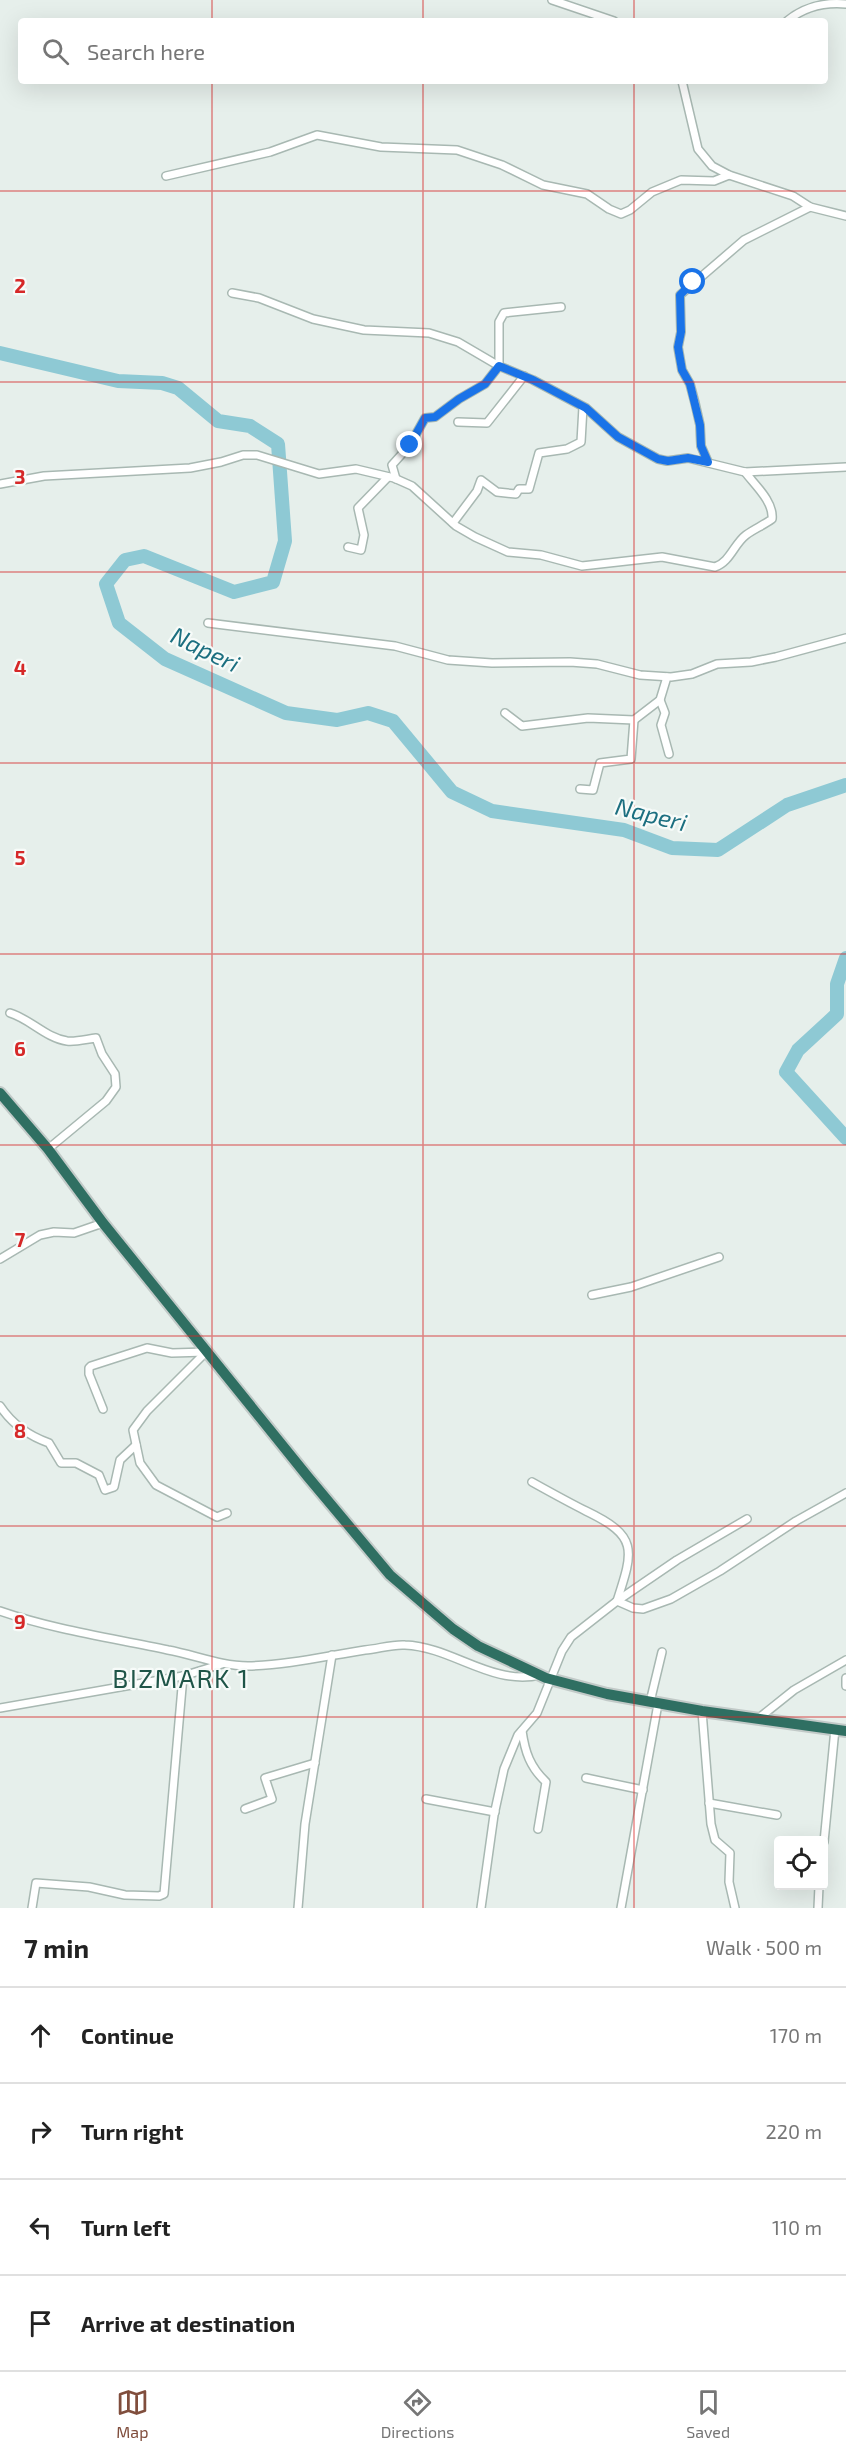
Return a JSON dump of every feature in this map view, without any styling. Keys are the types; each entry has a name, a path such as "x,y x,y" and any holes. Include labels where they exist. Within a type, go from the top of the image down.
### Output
{"highway":[{"path":"0,1093 48,1149 206,1352 390,1575 453,1629 478,1646 546,1677 607,1695 840,1730"}],"street":[{"path":"552,0 605,18"},
{"path":"792,18 805,9 827,4 846,4"},
{"path":"685,84 698,149 712,166 729,175 793,196 810,207 846,216"},
{"path":"166,176 270,152 317,135 381,147 457,150 502,165 543,185 587,194 621,214 630,210 652,192 681,180 714,181 729,175"},
{"path":"708,462 701,446 700,425 690,384 682,370 678,347 681,332 680,295 744,240 810,207"},
{"path":"232,293 259,298 313,319 364,330 440,335 458,342 499,366 524,376 583,407 618,437 658,459 668,461 688,458 745,472 846,467"},
{"path":"396,479 392,465 410,445 425,418 435,417 459,399 485,384 499,366 499,322 504,313 561,307"},
{"path":"458,422 487,423 524,376"},
{"path":"453,523 477,491 481,480 497,492 516,494 519,489 530,489 539,453 567,449 581,442 583,407"},
{"path":"0,484 44,476 189,468 243,455 264,457 319,474 356,469 396,479 412,486 453,523 474,537 508,552 542,555 582,566 662,557 715,567 723,562 745,536 772,519 773,512 770,505 745,472"},
{"path":"348,547 361,550 364,535 358,508 387,477"},
{"path":"208,623 395,646 448,660 492,663 597,664 640,675 667,677 692,674 717,664 751,662 776,657 846,638"},
{"path":"667,677 660,700 664,713 661,726 669,754"},
{"path":"505,713 522,726 588,718 634,720 660,700"},
{"path":"580,789 592,790 600,763 631,759 634,720"},
{"path":"10,1013 66,1041 96,1038 102,1054 116,1074 116,1087 106,1101 48,1149"},
{"path":"0,1259 40,1235 54,1232 74,1233 104,1223"},
{"path":"592,1295 631,1287 719,1257"},
{"path":"102,1409 89,1374 91,1366 147,1348 172,1353 206,1352"},
{"path":"206,1352 147,1411 133,1430 140,1463 156,1485 217,1517 227,1513"},
{"path":"0,1406 32,1437 49,1443 61,1463 76,1463 99,1475 105,1490 114,1487 120,1460 136,1445"},
{"path":"532,1482 605,1519 623,1536 627,1544 628,1560 617,1601"},
{"path":"617,1601 633,1608 643,1609 671,1599 720,1571 796,1521 846,1493"},
{"path":"481,1908 495,1812 504,1769 518,1735 537,1713 546,1677 562,1651 572,1637 617,1601 677,1560 747,1519"},
{"path":"0,1611 29,1620 187,1654 222,1664 249,1666 288,1664 404,1645 429,1648 478,1669 505,1676 525,1679 546,1677"},
{"path":"621,1908 643,1790 662,1652"},
{"path":"298,1908 305,1824 332,1655"},
{"path":"759,1718 794,1690 846,1660"},
{"path":"0,1708 183,1676 222,1664"},
{"path":"32,1908 34,1885 38,1882 89,1887 125,1895 159,1896 164,1893 183,1676"},
{"path":"846,1678 846,1686"},
{"path":"702,1711 709,1803 715,1840 730,1853 729,1882 735,1908"},
{"path":"825,1836 840,1730"},
{"path":"522,1731 525,1752 535,1772 546,1782 538,1829"},
{"path":"245,1809 272,1799 265,1778 315,1763"},
{"path":"585,1778 643,1790"},
{"path":"426,1799 495,1812"},
{"path":"709,1803 777,1815"},
{"path":"818,1908 819,1890"}],"waterway":[{"name":"Naperi","path":"0,353 118,381 162,383 178,388 218,421 250,426 278,444 285,541 273,582 234,592 144,556 125,560 106,584 119,623 165,659 286,713 337,720 368,713 393,721 452,792 492,811 624,830 672,848 718,850 787,805 846,785"},
{"name":"Naperi","path":"846,958 837,984 837,1014 798,1050 786,1072 846,1138"}],"district":[{"name":"BIZMARK 1","path":"181,1679"}],"route":[{"path":"410,445 425,418 435,417 459,399 485,384 499,366 533,380 586,408 618,437 658,459 668,461 688,458 708,462 701,446 700,425 690,384 682,370 678,347 682,323 680,295 693,282"}]}
